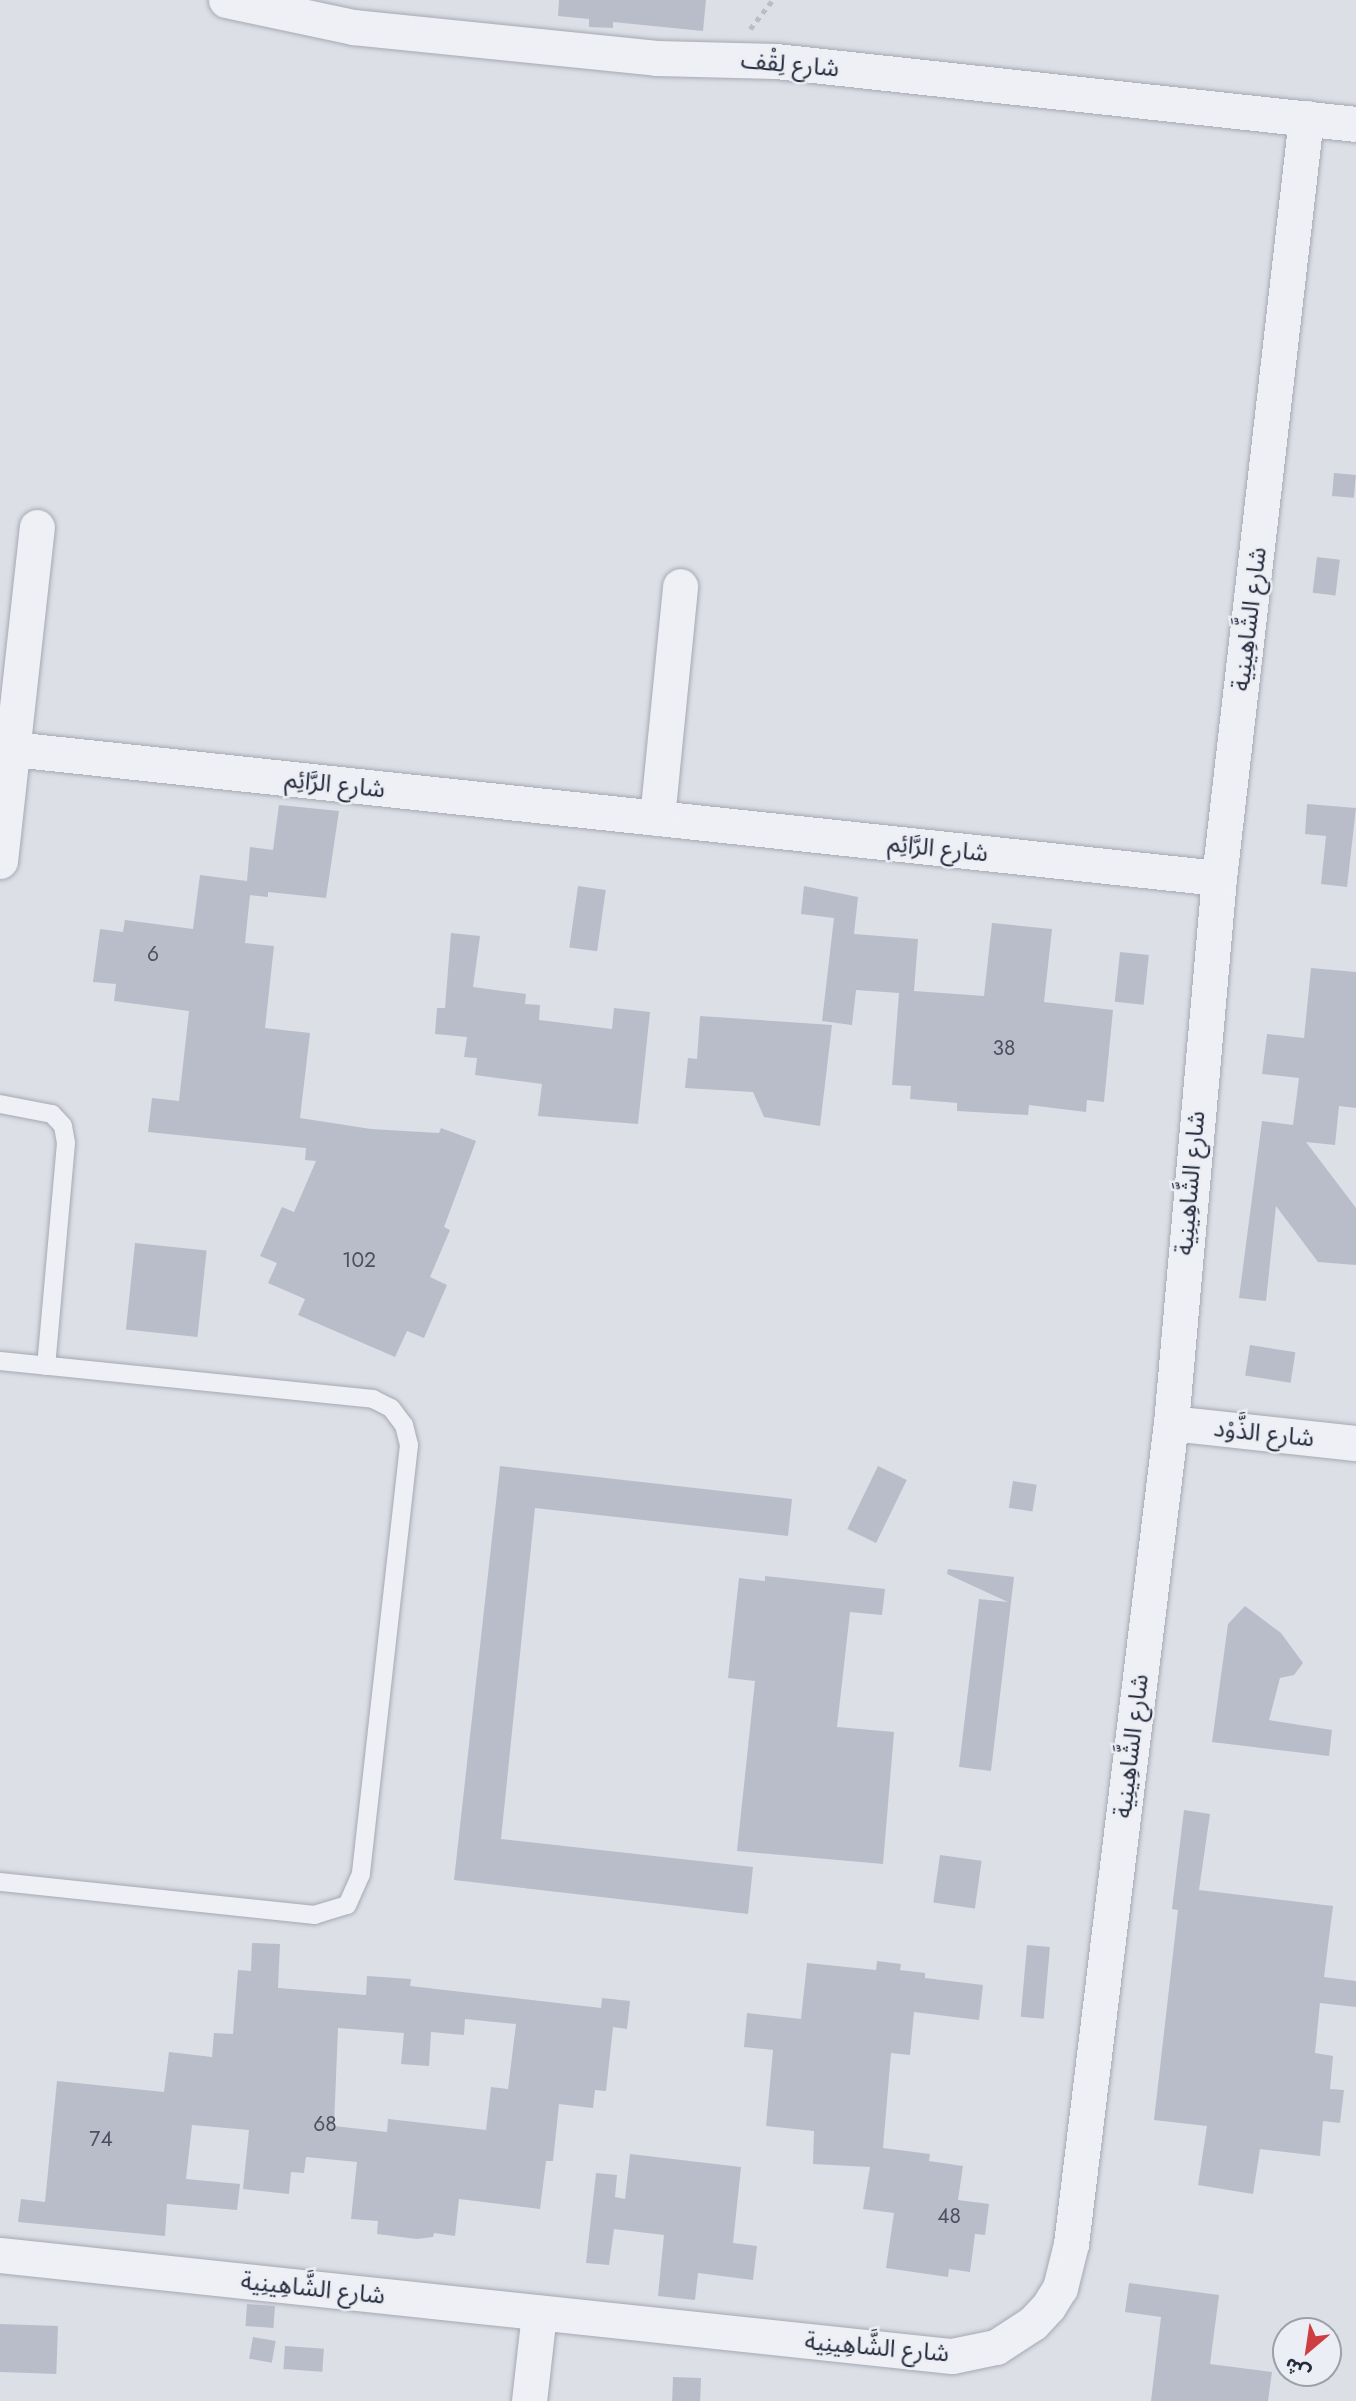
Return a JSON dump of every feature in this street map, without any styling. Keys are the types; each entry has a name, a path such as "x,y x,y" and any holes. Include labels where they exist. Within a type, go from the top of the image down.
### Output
{"street":[{"name":"شارع لِقْف","path":"226,0 352,27 656,58 776,61 1356,124"},
{"name":"شارع الشَّاهِينِية","path":"0,2255 952,2356 996,2347 1033,2323 1060,2288 1072,2244 1171,1423 1219,878 1306,118"},
{"path":"0,861 37,527"},
{"path":"657,818 680,586"},
{"name":"شارع الرَّائِم","path":"13,749 1219,878"},
{"name":"شارع الذَّوْد","path":"1171,1423 1356,1443"},
{"path":"529,2401 539,2313"}],"lane":[{"path":"0,1104 52,1114 63,1126 66,1143 46,1366"},
{"path":"0,1361 373,1399 398,1416 409,1445 361,1874 347,1905 314,1915 0,1882"}],"building":[{"path":"559,0 706,0 703,31 613,22 613,28 589,27 589,19 558,16"},
{"path":"1334,473 1356,475 1354,498 1332,496"},
{"path":"1317,557 1340,560 1335,596 1313,593"},
{"path":"1307,804 1356,808 1347,887 1321,884 1326,836 1305,834"},
{"path":"279,805 339,811 326,898 268,892 268,897 250,895 245,943 274,946 265,1028 310,1033 300,1118 371,1129 439,1133 441,1128 476,1141 444,1227 450,1230 430,1277 447,1285 424,1338 407,1331 395,1357 298,1315 305,1299 268,1283 277,1263 260,1256 282,1207 294,1212 316,1161 305,1160 306,1148 148,1132 152,1098 179,1101 189,1011 114,1001 116,984 93,982 100,929 123,932 125,920 193,929 200,875 247,881 250,847 273,850"},
{"path":"578,886 606,890 597,951 569,947"},
{"path":"804,886 858,897 854,934 918,939 914,991 984,996 992,923 1052,929 1044,1002 1113,1010 1104,1102 1087,1100 1086,1112 1029,1105 1028,1115 957,1111 957,1103 910,1099 911,1086 892,1085 899,993 856,990 852,1025 822,1021 834,918 801,914"},
{"path":"451,933 480,936 473,987 526,994 525,1004 540,1005 539,1020 612,1029 614,1008 650,1012 638,1124 538,1116 542,1084 475,1075 477,1058 464,1057 467,1037 435,1034 437,1008 445,1008"},
{"path":"1120,952 1149,955 1144,1005 1115,1002"},
{"path":"1311,968 1356,972 1356,1108 1339,1106 1335,1145 1306,1142 1356,1208 1356,1265 1318,1262 1276,1206 1266,1301 1239,1298 1262,1121 1293,1125 1299,1078 1262,1074 1267,1034 1304,1038"},
{"path":"700,1016 832,1025 820,1126 764,1117 753,1092 685,1088 688,1058 697,1059"},
{"path":"135,1243 207,1251 198,1337 126,1330"},
{"path":"1250,1345 1295,1352 1291,1383 1245,1376"},
{"path":"500,1466 792,1499 788,1536 535,1508 501,1839 753,1867 748,1914 454,1880"},
{"path":"878,1466 907,1480 876,1543 847,1529"},
{"path":"1013,1481 1037,1485 1032,1511 1009,1508"},
{"path":"948,1569 1014,1577 991,1771 959,1767 979,1599 1008,1602 947,1574"},
{"path":"765,1576 885,1589 882,1615 850,1612 837,1727 894,1732 883,1864 737,1851 755,1681 728,1678 739,1578 765,1581"},
{"path":"1245,1606 1281,1633 1303,1663 1294,1675 1280,1678 1269,1720 1332,1730 1329,1756 1212,1742 1228,1624"},
{"path":"1184,1810 1210,1814 1199,1890 1333,1906 1324,1977 1356,1981 1356,2007 1320,2003 1315,2053 1333,2056 1330,2089 1344,2090 1340,2123 1323,2121 1320,2156 1260,2149 1253,2194 1198,2185 1207,2126 1154,2120 1178,1910 1172,1909"},
{"path":"940,1855 982,1861 975,1908 933,1903"},
{"path":"252,1943 280,1944 278,1988 366,1995 367,1976 411,1979 410,1986 601,2008 602,1998 630,2001 627,2029 613,2027 606,2091 595,2090 593,2108 559,2104 553,2161 546,2161 540,2209 459,2199 455,2236 434,2233 433,2237 417,2239 377,2234 378,2221 351,2219 357,2162 306,2157 304,2173 291,2172 289,2194 243,2189 249,2130 192,2125 186,2179 240,2184 237,2210 167,2204 165,2236 18,2222 21,2199 45,2202 57,2081 164,2092 169,2052 212,2057 214,2033 233,2034 238,1970 251,1971","holes":["465,2019 516,2024 508,2089 491,2087 486,2130 388,2119 387,2132 334,2126 338,2028 404,2033 401,2064 429,2066 431,2032 464,2035"]},
{"path":"1027,1945 1050,1947 1044,2019 1021,2017"},
{"path":"877,1961 901,1964 900,1970 925,1973 925,1978 983,1985 979,2020 914,2012 910,2055 891,2053 883,2148 930,2154 929,2161 963,2166 958,2200 989,2204 985,2235 975,2234 970,2272 949,2269 948,2277 886,2268 894,2213 863,2209 870,2167 813,2164 814,2131 766,2126 773,2050 744,2047 747,2013 801,2019 807,1963 876,1970"},
{"path":"630,2154 741,2167 733,2243 757,2246 753,2280 698,2273 695,2300 658,2296 664,2235 614,2229 609,2265 586,2263 596,2173 617,2175 615,2197 625,2199"},
{"path":"1129,2283 1219,2295 1210,2364 1272,2372 1268,2401 1151,2401 1161,2317 1125,2312"},
{"path":"247,2304 275,2306 273,2328 245,2326"},
{"path":"0,2324 58,2326 56,2374 0,2372"},
{"path":"253,2337 276,2341 272,2363 249,2359"},
{"path":"285,2346 324,2349 322,2372 283,2369"},
{"path":"673,2377 701,2378 700,2401 672,2401"}]}
